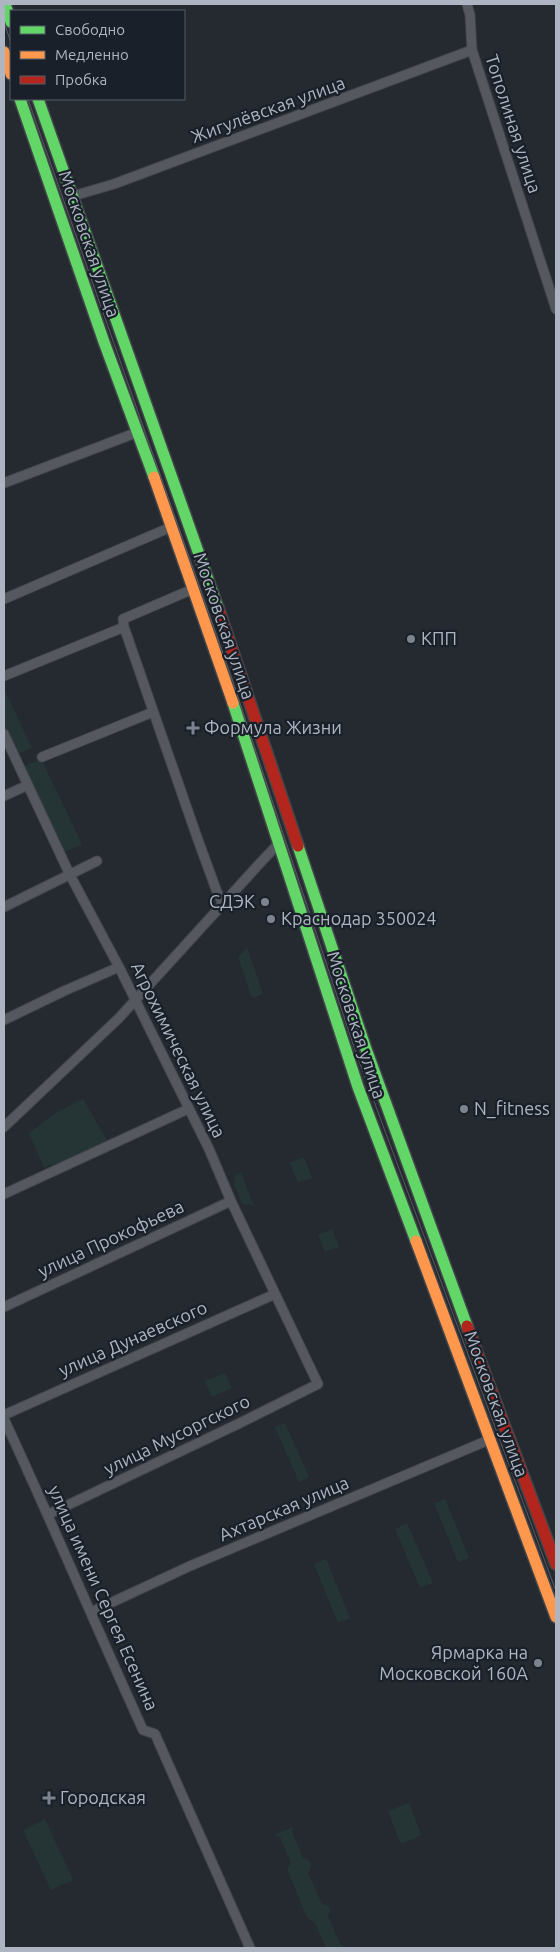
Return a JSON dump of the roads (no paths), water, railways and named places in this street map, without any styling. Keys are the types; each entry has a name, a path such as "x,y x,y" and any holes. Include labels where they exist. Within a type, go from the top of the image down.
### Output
{"street":[{"path":"5,4 10,19"},
{"name":"Тополиная улица","path":"467,4 470,15 472,50 556,309"},
{"name":"Жигулёвская улица","path":"75,200 472,50"},
{"path":"4,52 10,71"},
{"name":"Московская улица","path":"20,100 193,589 370,1120 491,1439 556,1617"},
{"name":"Московская улица","path":"38,100 237,662 366,1049 535,1509 551,1541 556,1564"},
{"path":"46,171 55,172 62,165"},
{"path":"57,207 75,200"},
{"path":"4,483 138,432"},
{"path":"4,598 171,527"},
{"path":"193,589 124,619 124,627 198,840 223,904"},
{"path":"4,676 124,627"},
{"path":"42,757 153,712"},
{"name":"Агрохимическая улица","path":"4,734 70,874 119,967 209,1149 231,1201 318,1384"},
{"path":"4,796 28,784"},
{"path":"4,1127 136,1001 260,862 279,844"},
{"path":"4,907 97,861"},
{"path":"4,1020 119,967"},
{"path":"4,1194 188,1109"},
{"name":"улица Прокофьева","path":"4,1307 231,1201"},
{"name":"улица Дунаевского","path":"4,1415 275,1294"},
{"name":"улица Мусоргского","path":"49,1514 235,1426 318,1384"},
{"name":"улица имени Сергея Есенина","path":"4,1419 49,1514 143,1730 156,1734 250,1948"},
{"name":"Ахтарская улица","path":"91,1612 190,1566 491,1439"},
{"path":"518,1516 524,1518 535,1509"},
{"path":"533,1554 535,1548 551,1541"}],"tram line":[{"path":"4,22 10,40"},
{"path":"28,100 232,679 356,1053 556,1591"}],"place":[{"name":"КПП","path":"411,639"},
{"name":"Формула Жизни","path":"193,728"},
{"name":"СДЭК","path":"265,902"},
{"name":"Краснодар 350024","path":"271,919"},
{"name":"N_fitness","path":"464,1109"},
{"name":"Ярмарка на Московской 160А","path":"538,1663"},
{"name":"Городская","path":"49,1798"}]}
